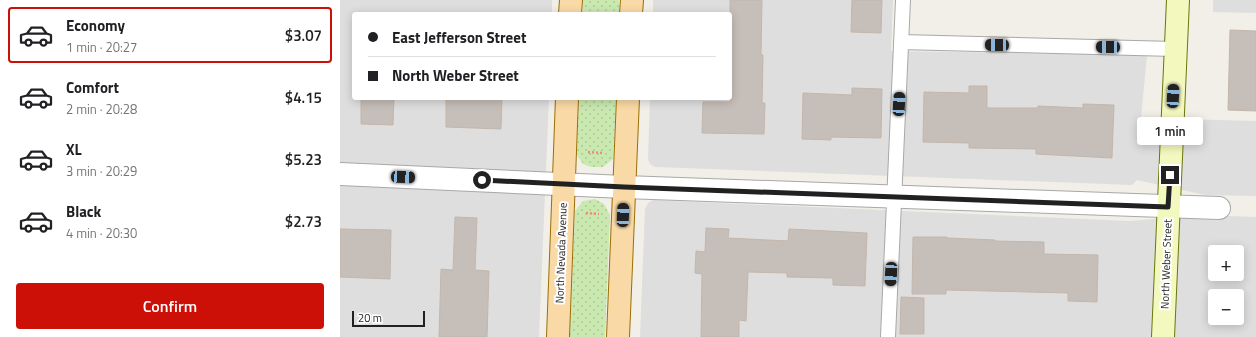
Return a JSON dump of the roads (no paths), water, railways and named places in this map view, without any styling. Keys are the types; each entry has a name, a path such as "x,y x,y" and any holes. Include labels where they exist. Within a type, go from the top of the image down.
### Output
{"main road":[{"path":"570,12 571,0"},
{"path":"631,12 632,0"},
{"name":"North Nevada Avenue","path":"558,337 567,100"},
{"path":"618,337 628,100"}],"street":[{"name":"North Weber Street","path":"1163,337 1178,0"},
{"path":"340,174 624,187 1219,208"}],"lane":[{"path":"888,337 903,0"},
{"path":"901,42 1175,49"}]}
